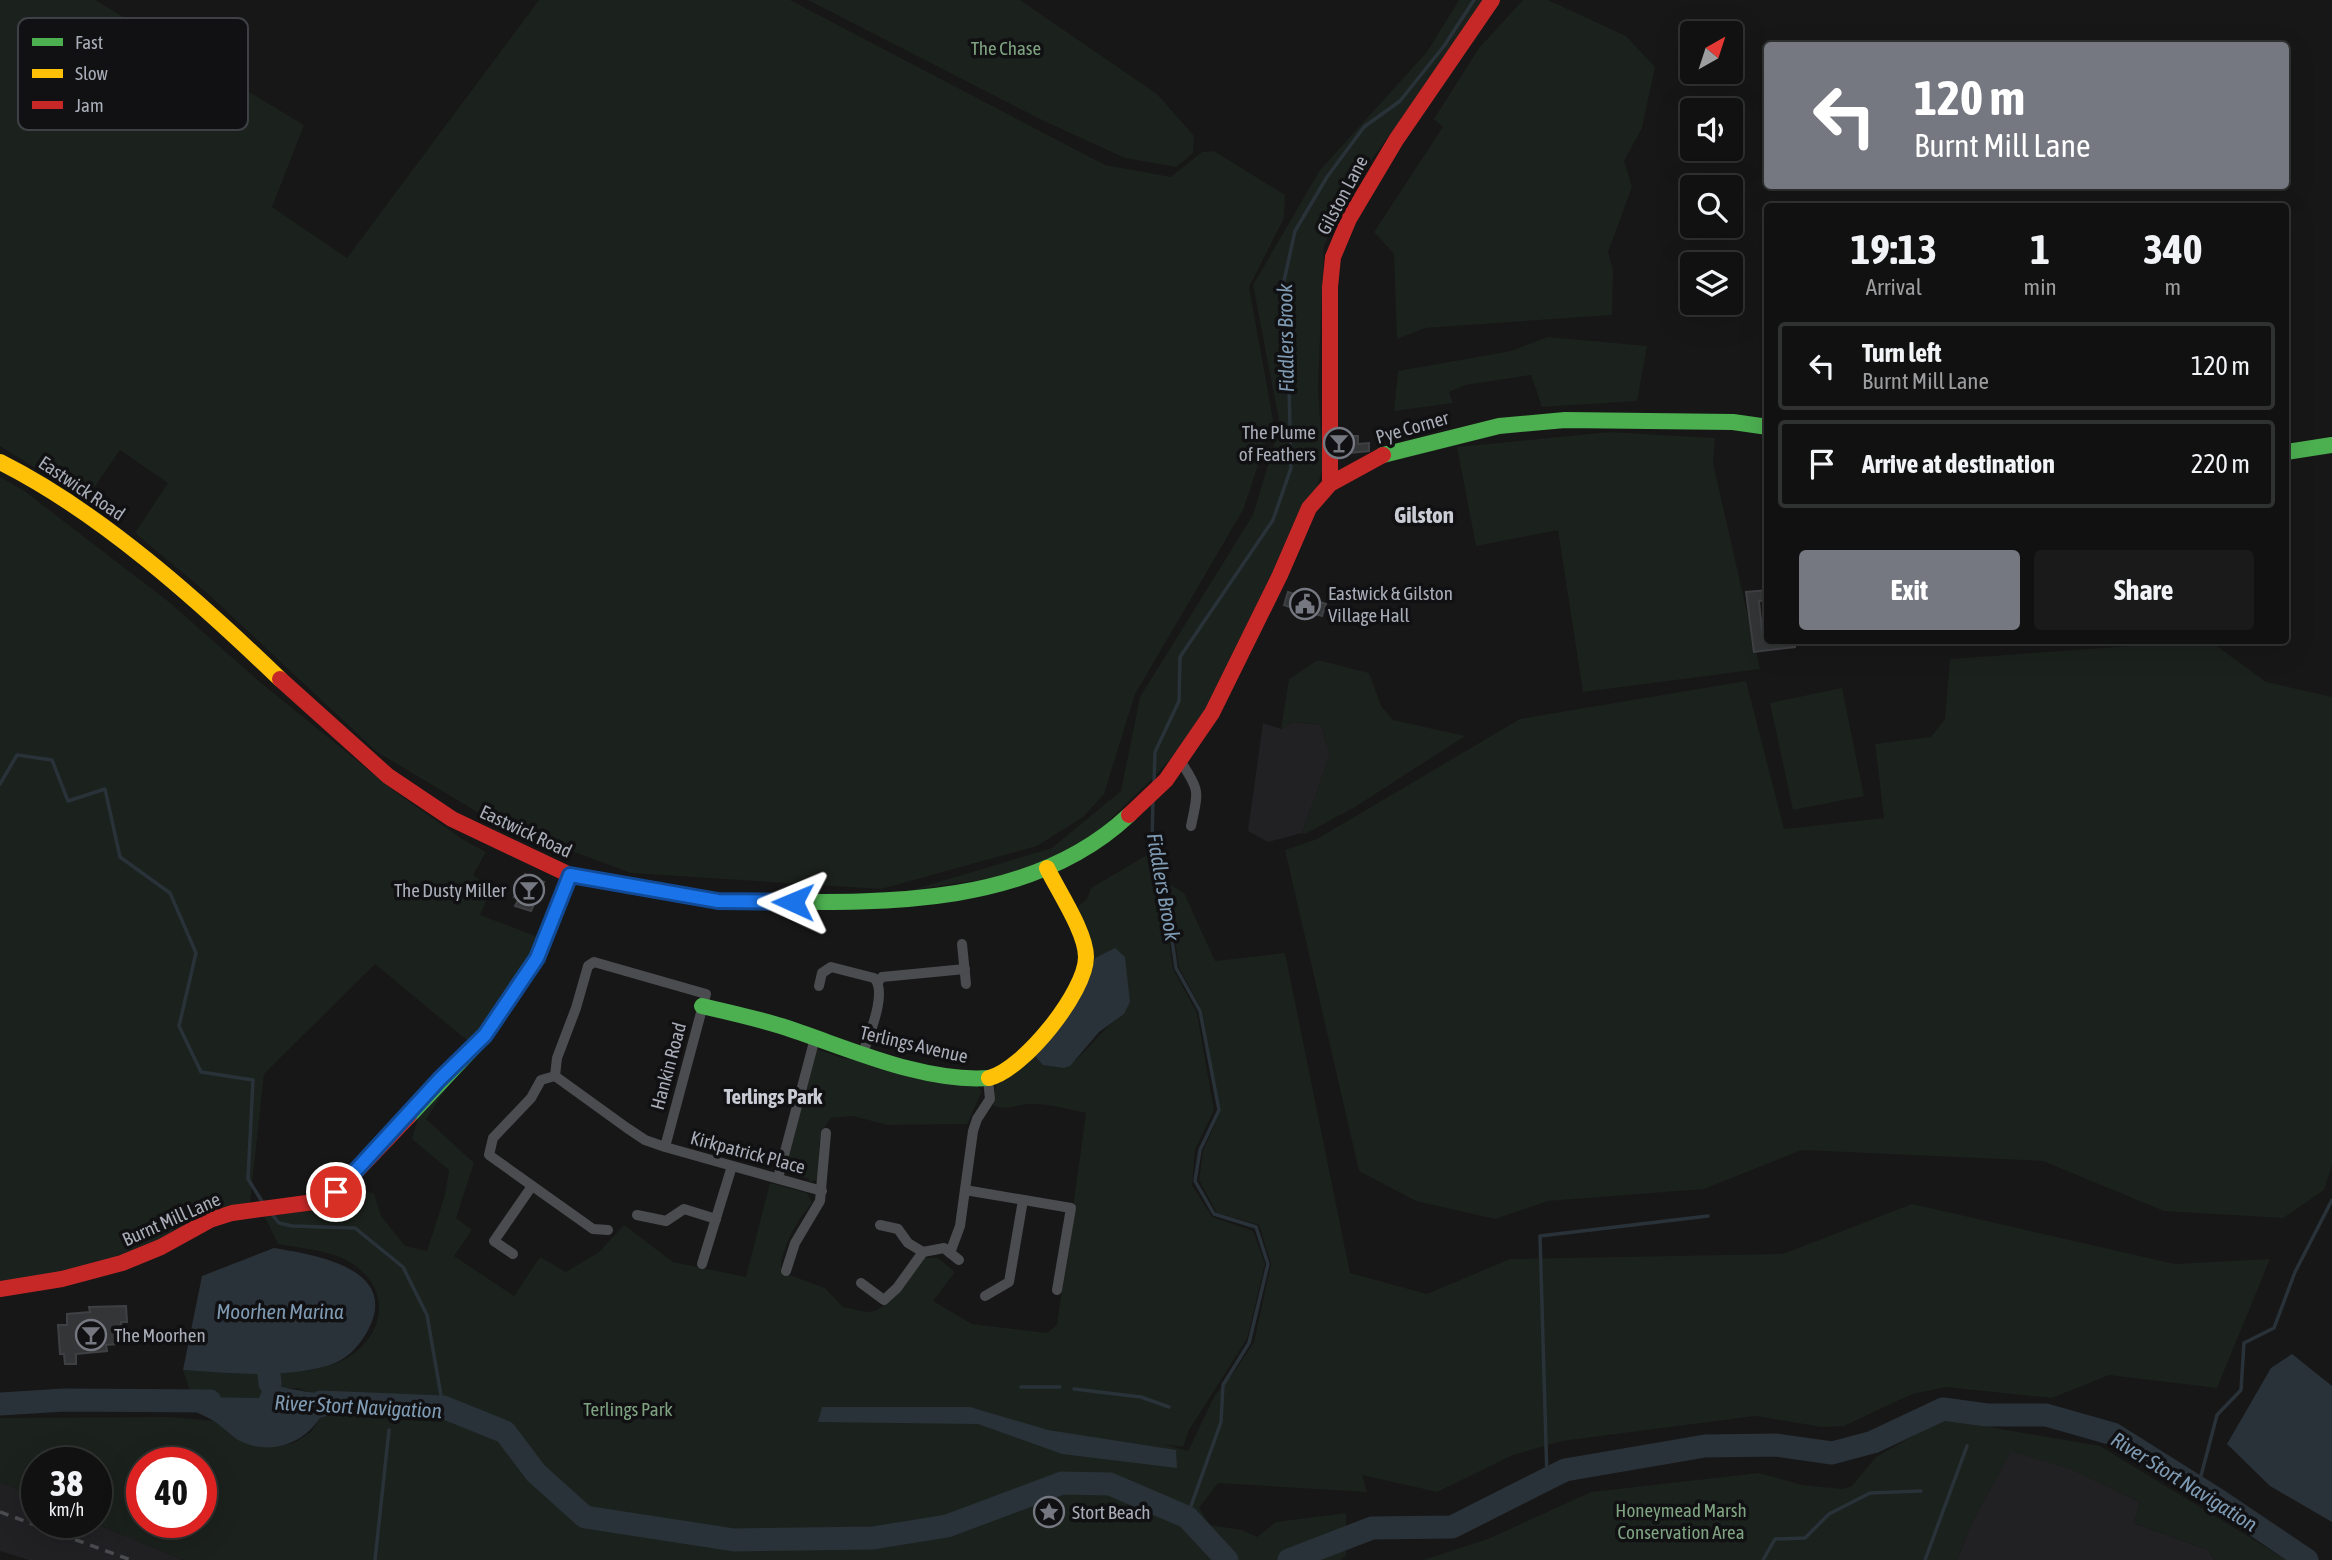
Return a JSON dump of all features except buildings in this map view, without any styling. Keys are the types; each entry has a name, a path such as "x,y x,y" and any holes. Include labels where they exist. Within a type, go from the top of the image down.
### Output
{"street":[{"name":"Gilston Lane","path":"1330,484 1330,287 1333,257 1349,219 1383,160 1492,0"},
{"name":"Pye Corner","path":"1167,780 1221,697 1309,508 1330,484 1382,455 1499,426 1565,420 1733,422 1764,426"},
{"path":"2289,452 2332,445"},
{"name":"Eastwick Road","path":"0,462 30,477 97,523 175,583 388,776 452,820 570,875 718,901 818,902 954,895 989,888 1047,868 1111,832 1167,780"},
{"path":"1181,762 1196,785 1198,794 1191,826"},
{"name":"Terlings Avenue","path":"555,1076 557,1058 588,966 594,962 863,1053 948,1076 988,1079 999,1075 1030,1053 1071,994 1084,969 1086,951 1047,868"},
{"name":"Burnt Mill Lane","path":"0,1289 61,1280 112,1268 163,1246 214,1218 254,1207 329,1200 485,1035 537,958 570,875"},
{"path":"961,944 967,984"},
{"path":"819,986 822,973 831,967 874,978 878,982 880,997 863,1053"},
{"path":"878,982 882,977 965,969"},
{"name":"Hankin Road","path":"665,1147 704,1000"},
{"path":"778,1178 815,1038"},
{"path":"608,1230 593,1229 489,1155 494,1139 531,1098 541,1080 555,1076 645,1140 665,1147"},
{"path":"880,1225 898,1228 908,1243 923,1252 944,1248 954,1257 973,1131 976,1119 990,1099 988,1079"},
{"path":"786,1271 795,1243 820,1201 826,1133"},
{"name":"Kirkpatrick Place","path":"665,1147 822,1191"},
{"path":"702,1264 732,1166"},
{"path":"513,1254 494,1241 532,1186"},
{"path":"965,1190 1071,1208 1057,1290"},
{"path":"985,1296 1009,1282 1023,1200"},
{"path":"638,1215 667,1221 684,1209 716,1219"},
{"path":"861,1283 884,1300 897,1288 923,1252"}],"shaded area":[{"path":"1293,722 1321,725 1330,755 1302,833 1268,842 1248,831 1263,723 1281,729"},
{"path":"2011,1451 2069,1468 2140,1502 2134,1523 2208,1550 2215,1560 1957,1560 1972,1522"},
{"path":"0,1482 21,1491 21,1538 112,1538 112,1530 183,1560 29,1560 0,1551"}],"green space":[{"path":"0,0 95,0 125,18 18,18 18,130 248,130 248,92 304,125 272,207 347,258 539,0 790,0 1105,165 1171,177 1202,152 1214,151 1285,195 1284,218 1249,287 1273,420 1243,510 1135,694 1104,794 1083,817 1037,846 881,889 631,873 494,822 377,752 206,592 135,533 168,483 120,450 104,473 106,475 103,474 86,500 0,446"},
{"name":"The Chase","path":"808,0 1020,0 1157,94 1194,136 1193,153 1176,167 1125,158 1042,120"},
{"path":"1459,0 1487,0 1372,159 1324,245 1318,386 1323,468 1316,490 1212,713 1152,779 1095,834 1027,873 912,890 1052,848 1121,791 1140,697 1253,515 1280,425 1253,285 1320,170 1427,52"},
{"path":"1523,0 1548,0 1626,36 1655,67 1642,128 1624,161 1632,187 1608,252 1613,270 1612,315 1425,328 1397,339 1394,254 1374,232 1443,127 1434,119 1479,48"},
{"path":"1548,337 1647,346 1637,401 1542,407 1531,375 1465,385 1449,392 1453,403 1394,411 1398,371 1511,351"},
{"path":"1610,432 1715,438 1713,463 1760,669 1583,692 1558,530 1476,546 1457,447"},
{"path":"0,477 23,490 169,602 261,683 397,793 462,839 486,852 473,875 492,889 480,915 546,940 474,1046 375,964 264,1074 250,1203 139,1255 0,1286"},
{"path":"2158,644 2214,644 2266,682 2332,697 2332,1165 2324,1190 2283,1218 2164,1211 2043,1161 1802,1150 1704,1189 1548,1201 1495,1219 1416,1201 1359,1171 1285,850 1317,839 1520,719 1746,681 1784,829 1884,818 1875,744 1931,737 1945,719 1950,659"},
{"path":"1318,660 1369,673 1381,706 1393,720 1465,736 1355,807 1305,834 1302,833 1330,755 1321,725 1293,722 1281,729 1289,679"},
{"path":"1842,688 1864,796 1793,810 1770,703"},
{"path":"1152,852 1161,886 1173,969 1197,1013 1214,1110 1195,1150 1192,1185 1212,1217 1253,1231 1265,1264 1247,1339 1189,1430 1183,1447 1163,1444 1188,1451 1215,1395 1254,1342 1271,1264 1259,1225 1217,1213 1199,1180 1203,1151 1220,1112 1202,1011 1179,967 1166,882 1184,893 1215,961 1285,953 1350,1273 1427,1294 1510,1259 1783,1254 1912,1204 2175,1264 2270,1259 2217,1388 2109,1375 2052,1398 1946,1387 1912,1394 1844,1426 1822,1427 1755,1416 1562,1441 1513,1455 1437,1492 1362,1475 1367,1492 1218,1483 1199,1508 1210,1525 1242,1530 1257,1537 1276,1522 1346,1513 1346,1555 1341,1560 183,1560 131,1538 217,1538 217,1447 126,1447 126,1536 112,1530 112,1447 21,1447 21,1491 0,1482 0,1418 170,1417 215,1421 240,1441 277,1446 294,1443 311,1432 320,1418 348,1410 299,1388 283,1388 270,1383 259,1398 192,1398 183,1370 292,1373 328,1366 347,1358 361,1347 372,1333 378,1318 379,1303 374,1287 363,1273 346,1260 278,1244 259,1205 305,1195 327,1184 355,1187 374,1194 381,1216 405,1246 427,1251 445,1195 449,1170 412,1139 420,1112 448,1086 426,1119 474,1163 456,1218 472,1230 454,1256 514,1296 540,1257 566,1272 599,1252 624,1225 673,1262 746,1277 770,1183 807,1193 812,1203 791,1235 783,1254 781,1272 825,1288 843,1307 875,1311 890,1302 923,1258 938,1258 955,1272 933,1301 972,1324 1047,1333 1057,1325 1086,1113 1038,1104 1005,1108 993,1106 996,1083 1088,968 1076,908 1087,899 1091,888","holes":["1095,958 1124,1014 1072,1063 1064,1068 1051,1065 1068,1010"]},
{"path":"816,1049 839,1057 976,1085 982,1091 967,1124 887,1125 853,1116 831,1118 820,1141 817,1180 809,1182 809,1179 782,1171"},
{"name":"Honeymead Marsh Conservation Area","path":"1943,1419 2100,1446 2287,1560 2215,1560 2208,1550 2134,1523 2140,1502 2069,1468 2011,1452 1972,1522 1957,1560 1423,1560 1488,1539 1591,1492 1759,1473 1802,1485 1843,1489 1852,1486 1876,1457"}],"water":[{"path":"1115,948 1125,957 1130,1002 1124,1014 1099,1032 1070,1066 1064,1068 1043,1065 1035,1056 1077,997 1095,958"},
{"name":"Moorhen Marina","path":"274,1248 332,1261 350,1269 364,1280 373,1293 375,1311 367,1332 359,1343 340,1361 291,1373 183,1370 202,1276"},
{"path":"2292,1354 2332,1386 2332,1522 2270,1486 2227,1444 2271,1368"},
{"path":"270,1383 352,1403 348,1410 320,1418 304,1435 294,1441 284,1445 261,1447 238,1440 179,1400 199,1397 259,1398 263,1388"},
{"path":"822,1407 970,1407 1048,1430 1176,1450 1177,1468 1062,1454 978,1424 818,1422"}],"waterway":[{"name":"Fiddlers Brook","path":"1154,784 1155,752 1179,701 1180,657 1273,520 1291,468 1288,347 1282,290 1295,231 1327,177 1364,127 1400,101 1444,46 1474,0"},
{"path":"0,784 17,755 52,760 68,801 105,789 120,857 170,893 196,953 179,1026 201,1072 253,1080 248,1179 263,1203"},
{"name":"Fiddlers Brook","path":"1153,799 1152,843 1164,884 1176,968 1200,1011 1219,1110 1200,1150 1195,1181 1214,1214 1256,1227 1268,1264 1249,1343 1223,1385 1221,1422 1187,1517"},
{"path":"2198,1487 2217,1415 2241,1390 2244,1343 2274,1328 2295,1272 2332,1200"},
{"path":"270,1212 279,1223 292,1226 355,1228 403,1267 427,1315 443,1407"},
{"path":"1547,1479 1540,1236 1708,1216"},
{"path":"269,1375 270,1383"},
{"path":"1021,1387 1060,1387"},
{"path":"1074,1389 1141,1397 1169,1407"},
{"name":"River Stort Navigation","path":"0,1404 65,1400 210,1401"},
{"name":"River Stort Navigation","path":"321,1402 443,1407 505,1432 536,1473 585,1517 734,1540 873,1538 947,1526 1062,1483 1110,1484 1187,1517 1227,1560"},
{"name":"River Stort Navigation","path":"1289,1560 1372,1528 1452,1527 1565,1470 1705,1446 1776,1445 1832,1453 1873,1442 1943,1409 1987,1415 2046,1415 2113,1434 2307,1560"},
{"path":"375,1560 389,1430"},
{"path":"1925,1560 1967,1446"},
{"path":"1763,1560 1775,1539 1805,1538 1829,1514 1870,1493 1921,1491"}],"railway":[{"path":"0,1512 131,1560"}],"traffic: fast":[{"path":"1383,455 1499,426 1565,420 1733,422 1764,426"},
{"path":"2289,452 2332,445"},
{"path":"746,901 897,900 948,894 997,884 1045,869 1089,846 1129,815"},
{"path":"409,1116 485,1035 537,958 570,875"},
{"path":"702,1006 781,1026 910,1069 963,1078 989,1078"}],"traffic: slow":[{"path":"0,462 37,482 111,532 182,589 280,679"},
{"path":"989,1078 1003,1072 1035,1045 1064,1009 1083,972 1085,947 1071,912 1047,868"}],"traffic: jam":[{"path":"1330,484 1330,287 1333,257 1349,219 1396,140 1492,0"},
{"path":"1129,815 1166,780 1212,713 1280,575 1309,508 1330,484 1383,455"},
{"path":"280,679 388,776 452,819 570,875 718,901 746,901"},
{"path":"0,1289 62,1279 122,1263 161,1247 210,1220 232,1213 329,1200 409,1116"}],"place":[{"name":"The Plume of Feathers","path":"1339,443"},
{"name":"Eastwick & Gilston Village Hall","path":"1305,604"},
{"name":"The Dusty Miller","path":"529,890"},
{"name":"The Moorhen","path":"91,1335"},
{"name":"Stort Beach","path":"1049,1512"}],"district":[{"name":"Gilston","path":"1424,515"},
{"name":"Terlings Park","path":"773,1097"}],"route":[{"path":"336,1192 430,1093 439,1080 485,1035 537,958 570,875 718,901 793,902"}]}
